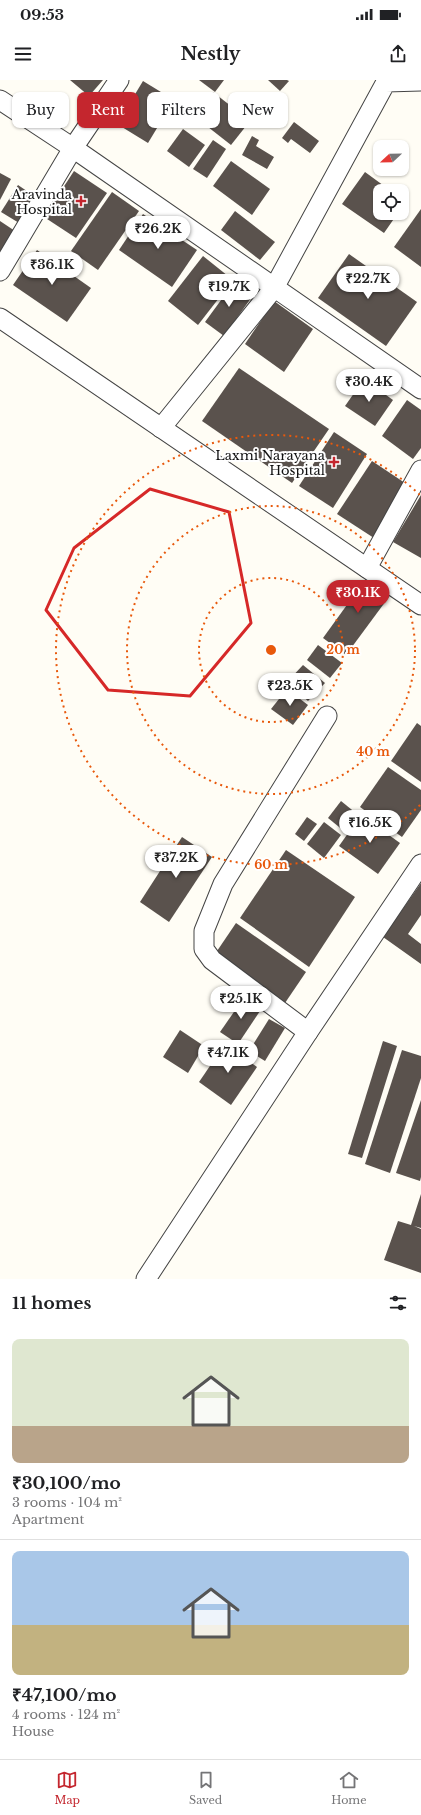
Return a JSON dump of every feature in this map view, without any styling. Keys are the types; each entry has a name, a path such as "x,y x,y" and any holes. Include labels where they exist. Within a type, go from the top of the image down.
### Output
{"street":[{"path":"0,271 73,148 119,80"},
{"path":"162,428 274,288 386,82 421,81"},
{"path":"0,100 73,148 421,389"},
{"path":"0,318 421,605"},
{"path":"367,568 421,470"},
{"path":"308,1032 212,960 204,949 203,942 204,931 223,884 327,716"},
{"path":"146,1279 308,1032 421,864"}],"highlighted area":[{"path":"150,489 229,512 251,623 190,696 108,690 46,610 74,548"}],"building":[{"path":"70,80 103,80 92,92 84,92"},
{"path":"199,80 224,80 215,92"},
{"path":"268,80 287,80 289,81 280,91"},
{"path":"143,81 161,92 147,92 147,128 157,128 148,143 124,128 139,128 139,92 136,92"},
{"path":"220,97 228,104 228,128 244,128 231,145 209,128 220,128"},
{"path":"294,122 319,141 310,153 291,139 288,143 282,138"},
{"path":"183,129 205,145 189,167 167,151"},
{"path":"252,136 259,140 256,146 274,157 267,169 242,155"},
{"path":"213,140 226,149 207,178 193,169"},
{"path":"231,161 270,189 252,215 213,186"},
{"path":"74,171 107,193 76,238 44,217"},
{"path":"365,172 381,184 373,184 373,220 393,220 384,233 342,204"},
{"path":"0,173 11,179 0,200"},
{"path":"18,185 40,200 24,226 1,212"},
{"path":"112,192 139,211 98,270 71,251"},
{"path":"421,209 421,267 394,247"},
{"path":"235,211 275,242 260,260 221,230"},
{"path":"143,214 197,250 172,287 119,250"},
{"path":"0,221 18,233 0,254"},
{"path":"37,250 91,288 67,322 13,285"},
{"path":"349,254 417,302 386,346 318,298"},
{"path":"203,256 233,280 198,325 168,301"},
{"path":"235,281 254,294 224,336 205,322"},
{"path":"274,301 313,329 284,372 245,344"},
{"path":"239,368 329,429 292,483 202,421"},
{"path":"364,379 393,400 375,426 345,406"},
{"path":"407,400 421,410 421,448 413,459 382,436"},
{"path":"334,432 367,454 333,508 299,486"},
{"path":"372,461 411,487 377,540 337,514"},
{"path":"421,495 421,558 393,542"},
{"path":"370,573 394,590 346,655 323,638"},
{"path":"318,645 342,663 330,678 307,660"},
{"path":"303,665 325,683 308,701 287,682"},
{"path":"287,689 308,705 293,725 271,709"},
{"path":"417,723 421,726 421,782 391,761"},
{"path":"388,767 421,790 421,810 402,837 360,807"},
{"path":"341,801 357,814 344,831 328,818"},
{"path":"361,815 400,843 378,874 339,846"},
{"path":"307,817 317,824 304,841 295,834"},
{"path":"324,822 341,835 324,858 307,844"},
{"path":"182,837 212,857 169,922 140,902"},
{"path":"286,850 355,897 309,967 240,918"},
{"path":"421,883 421,915 408,934 421,944 421,964 383,937"},
{"path":"236,923 306,972 285,1003 215,954"},
{"path":"245,996 262,1008 238,1044 220,1032"},
{"path":"269,1019 285,1028 265,1061 249,1051"},
{"path":"180,1030 204,1046 188,1073 163,1057"},
{"path":"383,1041 397,1046 362,1158 348,1154"},
{"path":"225,1044 257,1067 231,1105 199,1082"},
{"path":"402,1050 421,1056 421,1078 390,1173 365,1164"},
{"path":"421,1100 421,1177 420,1181 396,1173"},
{"path":"421,1194 421,1228 414,1226 421,1229 421,1273 384,1260 398,1221 411,1225"}],"place":[{"name":"Aravinda Hospital","path":"81,201"},
{"name":"Laxmi Narayana Hospital","path":"334,462"}]}
